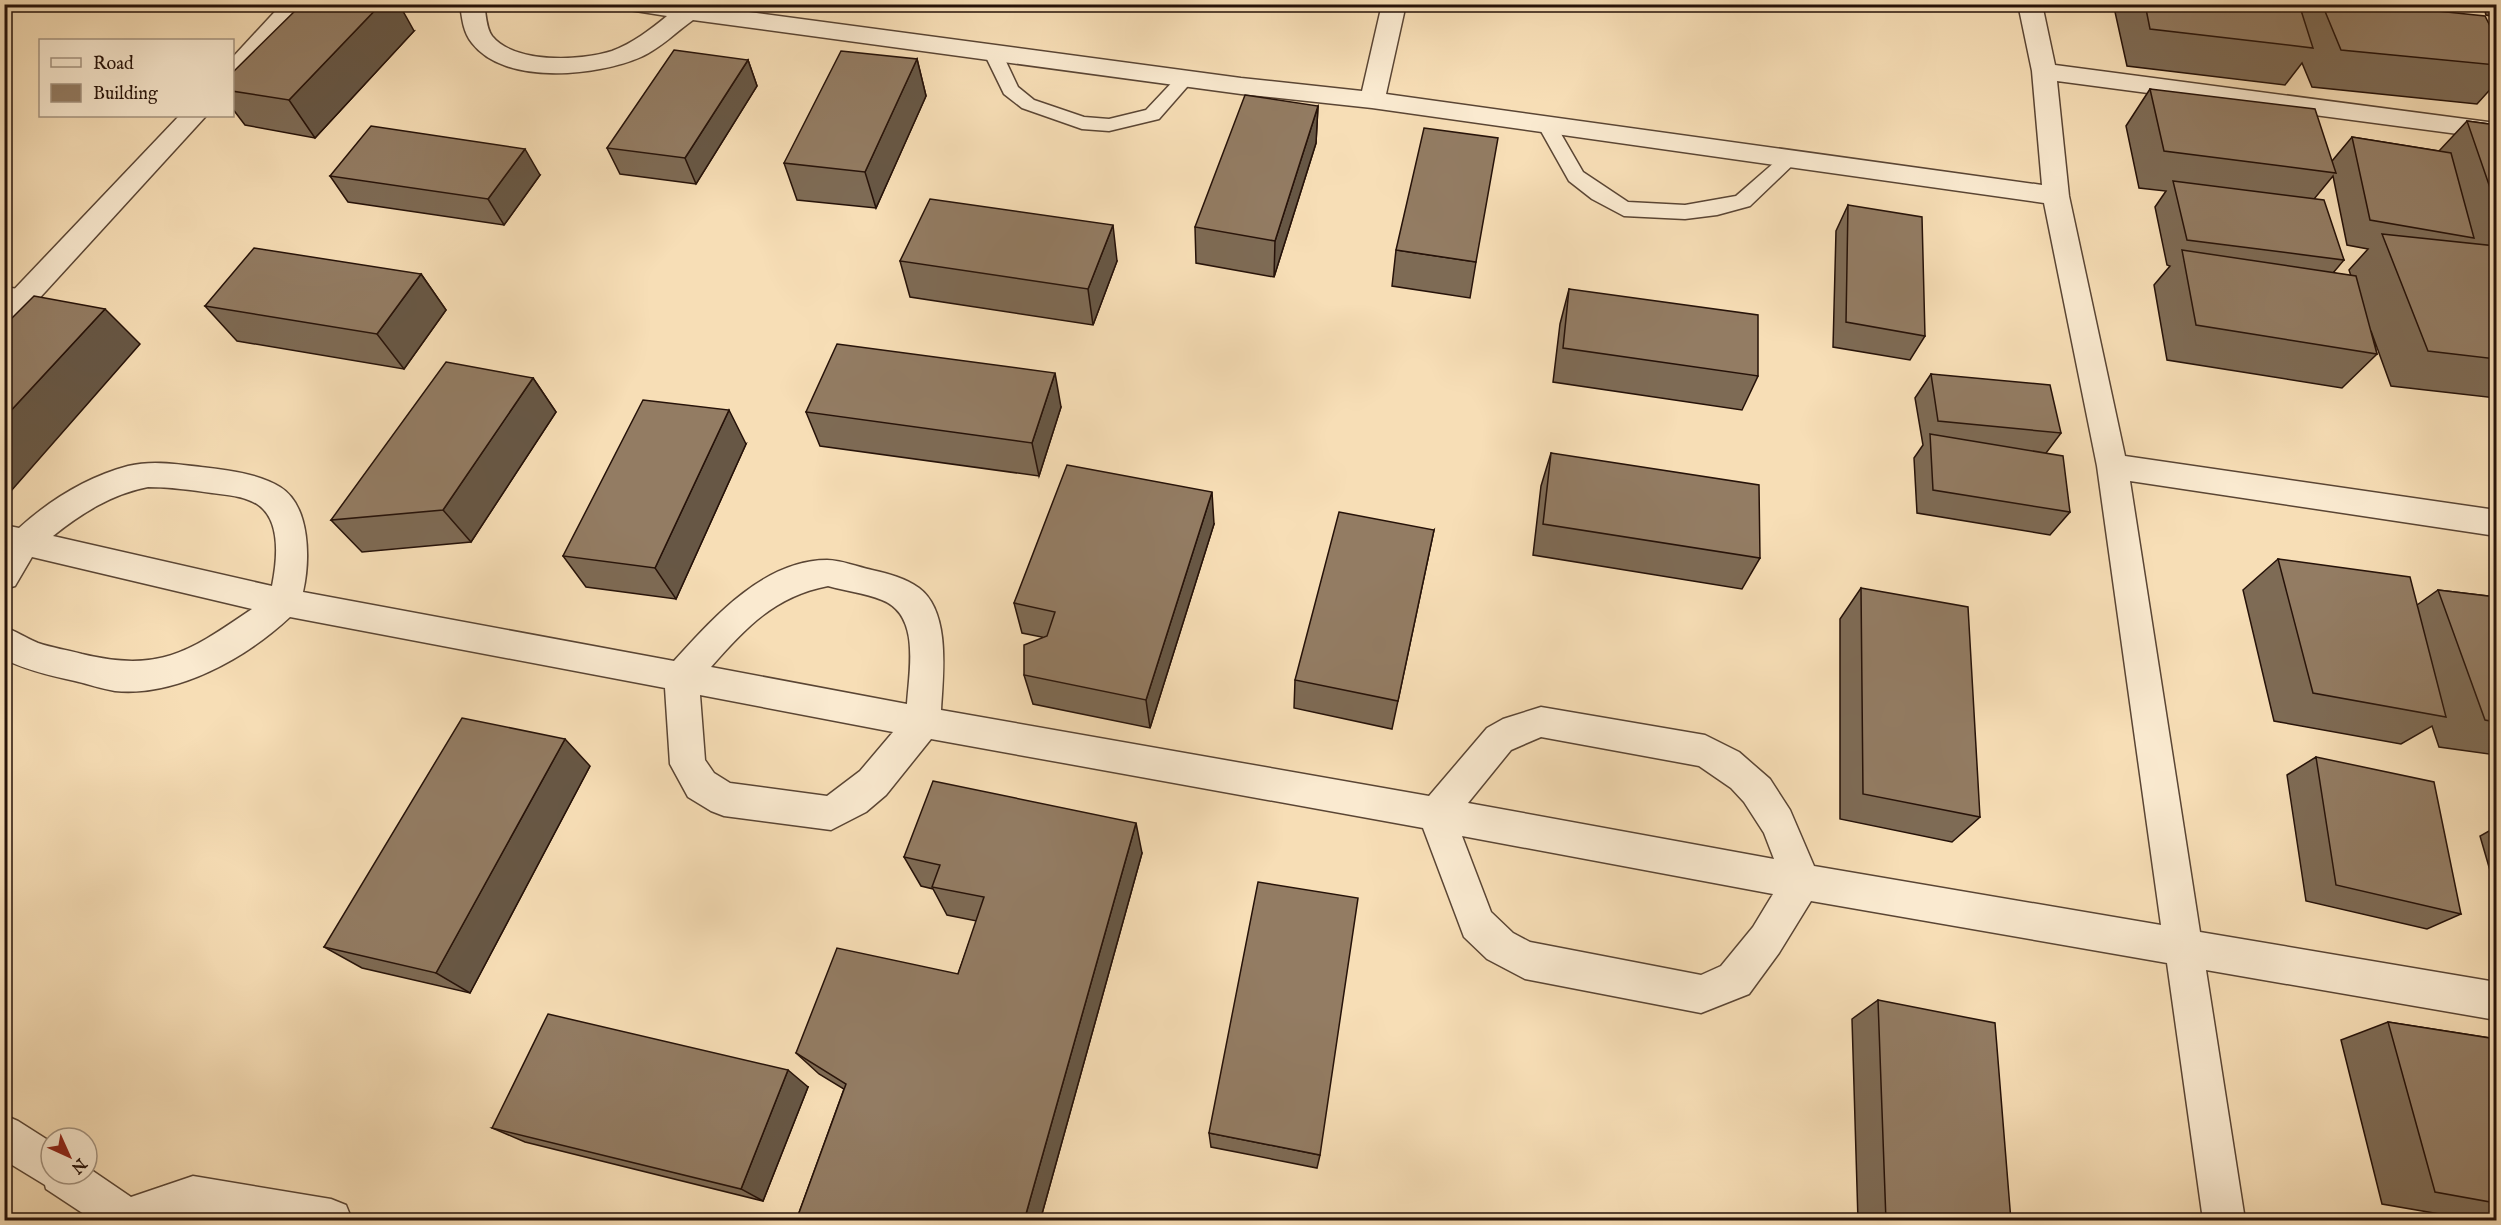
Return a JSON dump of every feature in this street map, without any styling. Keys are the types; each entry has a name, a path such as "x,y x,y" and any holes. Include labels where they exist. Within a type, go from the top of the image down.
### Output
{"street":[{"path":"234,71 296,4"},
{"path":"472,4 480,38 490,48 511,60 570,66 617,57 635,50 688,12"},
{"path":"631,4 1185,79 1372,99 2056,196"},
{"path":"1372,99 1395,4"},
{"path":"2030,4 2044,72 2056,196 2112,466 2224,1221"},
{"path":"2044,72 2496,131"},
{"path":"4,319 15,295 192,117"},
{"path":"2112,466 2496,523"},
{"path":"4,576 15,540 93,493 122,479 159,474 249,488 268,495 282,510 291,529 292,556 283,602 242,636 211,655 178,670 146,676 116,676 38,658 4,641"},
{"path":"15,540 283,602 923,723 1802,882 2496,1001"},
{"path":"828,573 891,588 909,600 922,617 927,660 923,723 873,783 853,800 831,813 724,799 701,785 688,764 681,676 723,629 765,595 794,580 828,573"},
{"path":"1436,814 1499,739 1515,730 1541,722 1705,751 1730,763 1754,784 1772,809 1802,882"},
{"path":"1436,814 1477,924 1500,946 1526,960 1701,994 1735,980 1766,940 1802,882"},
{"path":"4,1136 39,1159"},
{"path":"78,1186 126,1220 193,1197 331,1221"}],"lane":[{"path":"993,53 1010,90 1028,104 1082,123 1108,125 1152,114 1185,79"},
{"path":"1546,124 1576,176 1599,195 1624,208 1685,212 1717,208 1743,201 1790,159"}],"building":[{"path":"302,4 381,4 289,100 234,91 234,71"},
{"path":"2145,4 2299,4 2313,48 2150,29"},
{"path":"2322,4 2370,4 2485,16 2496,38 2496,65 2341,50"},
{"path":"674,50 748,60 685,158 607,148"},
{"path":"841,51 917,59 865,172 784,163"},
{"path":"2150,89 2315,109 2336,173 2164,151"},
{"path":"1245,95 1318,106 1275,241 1195,227"},
{"path":"2467,121 2496,125 2496,205"},
{"path":"371,126 525,149 488,199 330,176"},
{"path":"1424,128 1498,138 1476,262 1396,250"},
{"path":"2352,137 2451,153 2474,238 2370,220"},
{"path":"2173,181 2324,200 2344,260 2187,240"},
{"path":"930,199 1113,225 1088,289 900,261"},
{"path":"1848,205 1922,217 1925,336 1846,322"},
{"path":"2382,234 2496,246 2496,359 2428,351"},
{"path":"254,248 421,274 377,334 205,306"},
{"path":"2182,250 2356,276 2377,354 2196,325"},
{"path":"1569,289 1758,315 1758,376 1563,348"},
{"path":"34,296 105,309 4,418 4,326"},
{"path":"837,344 1055,373 1032,443 806,412"},
{"path":"446,362 533,378 443,510 331,520"},
{"path":"1931,374 2050,385 2061,433 1938,421"},
{"path":"643,400 729,410 655,568 563,556"},
{"path":"1930,434 2063,456 2070,512 1933,490"},
{"path":"1551,453 1759,485 1760,558 1543,524"},
{"path":"1067,465 1212,492 1146,700 1024,675 1024,645 1047,636 1055,612 1014,603"},
{"path":"1339,512 1434,530 1398,701 1295,680"},
{"path":"2278,559 2410,577 2446,717 2313,693"},
{"path":"1861,588 1968,607 1980,817 1863,794"},
{"path":"2438,590 2496,597 2496,722 2485,720"},
{"path":"462,718 565,739 436,973 324,947"},
{"path":"2316,757 2434,782 2461,914 2336,885"},
{"path":"933,781 1136,823 1024,1221 796,1221 846,1084 796,1053 837,948 958,974 984,897 932,887 940,865 904,857"},
{"path":"1258,882 1358,898 1320,1155 1209,1133"},
{"path":"1878,1000 1995,1023 2011,1221 1886,1221"},
{"path":"548,1014 788,1070 741,1189 492,1128"},
{"path":"2388,1022 2496,1039 2496,1203 2435,1192"},
{"path":"1470,1216 1486,1221 1470,1221"}]}
